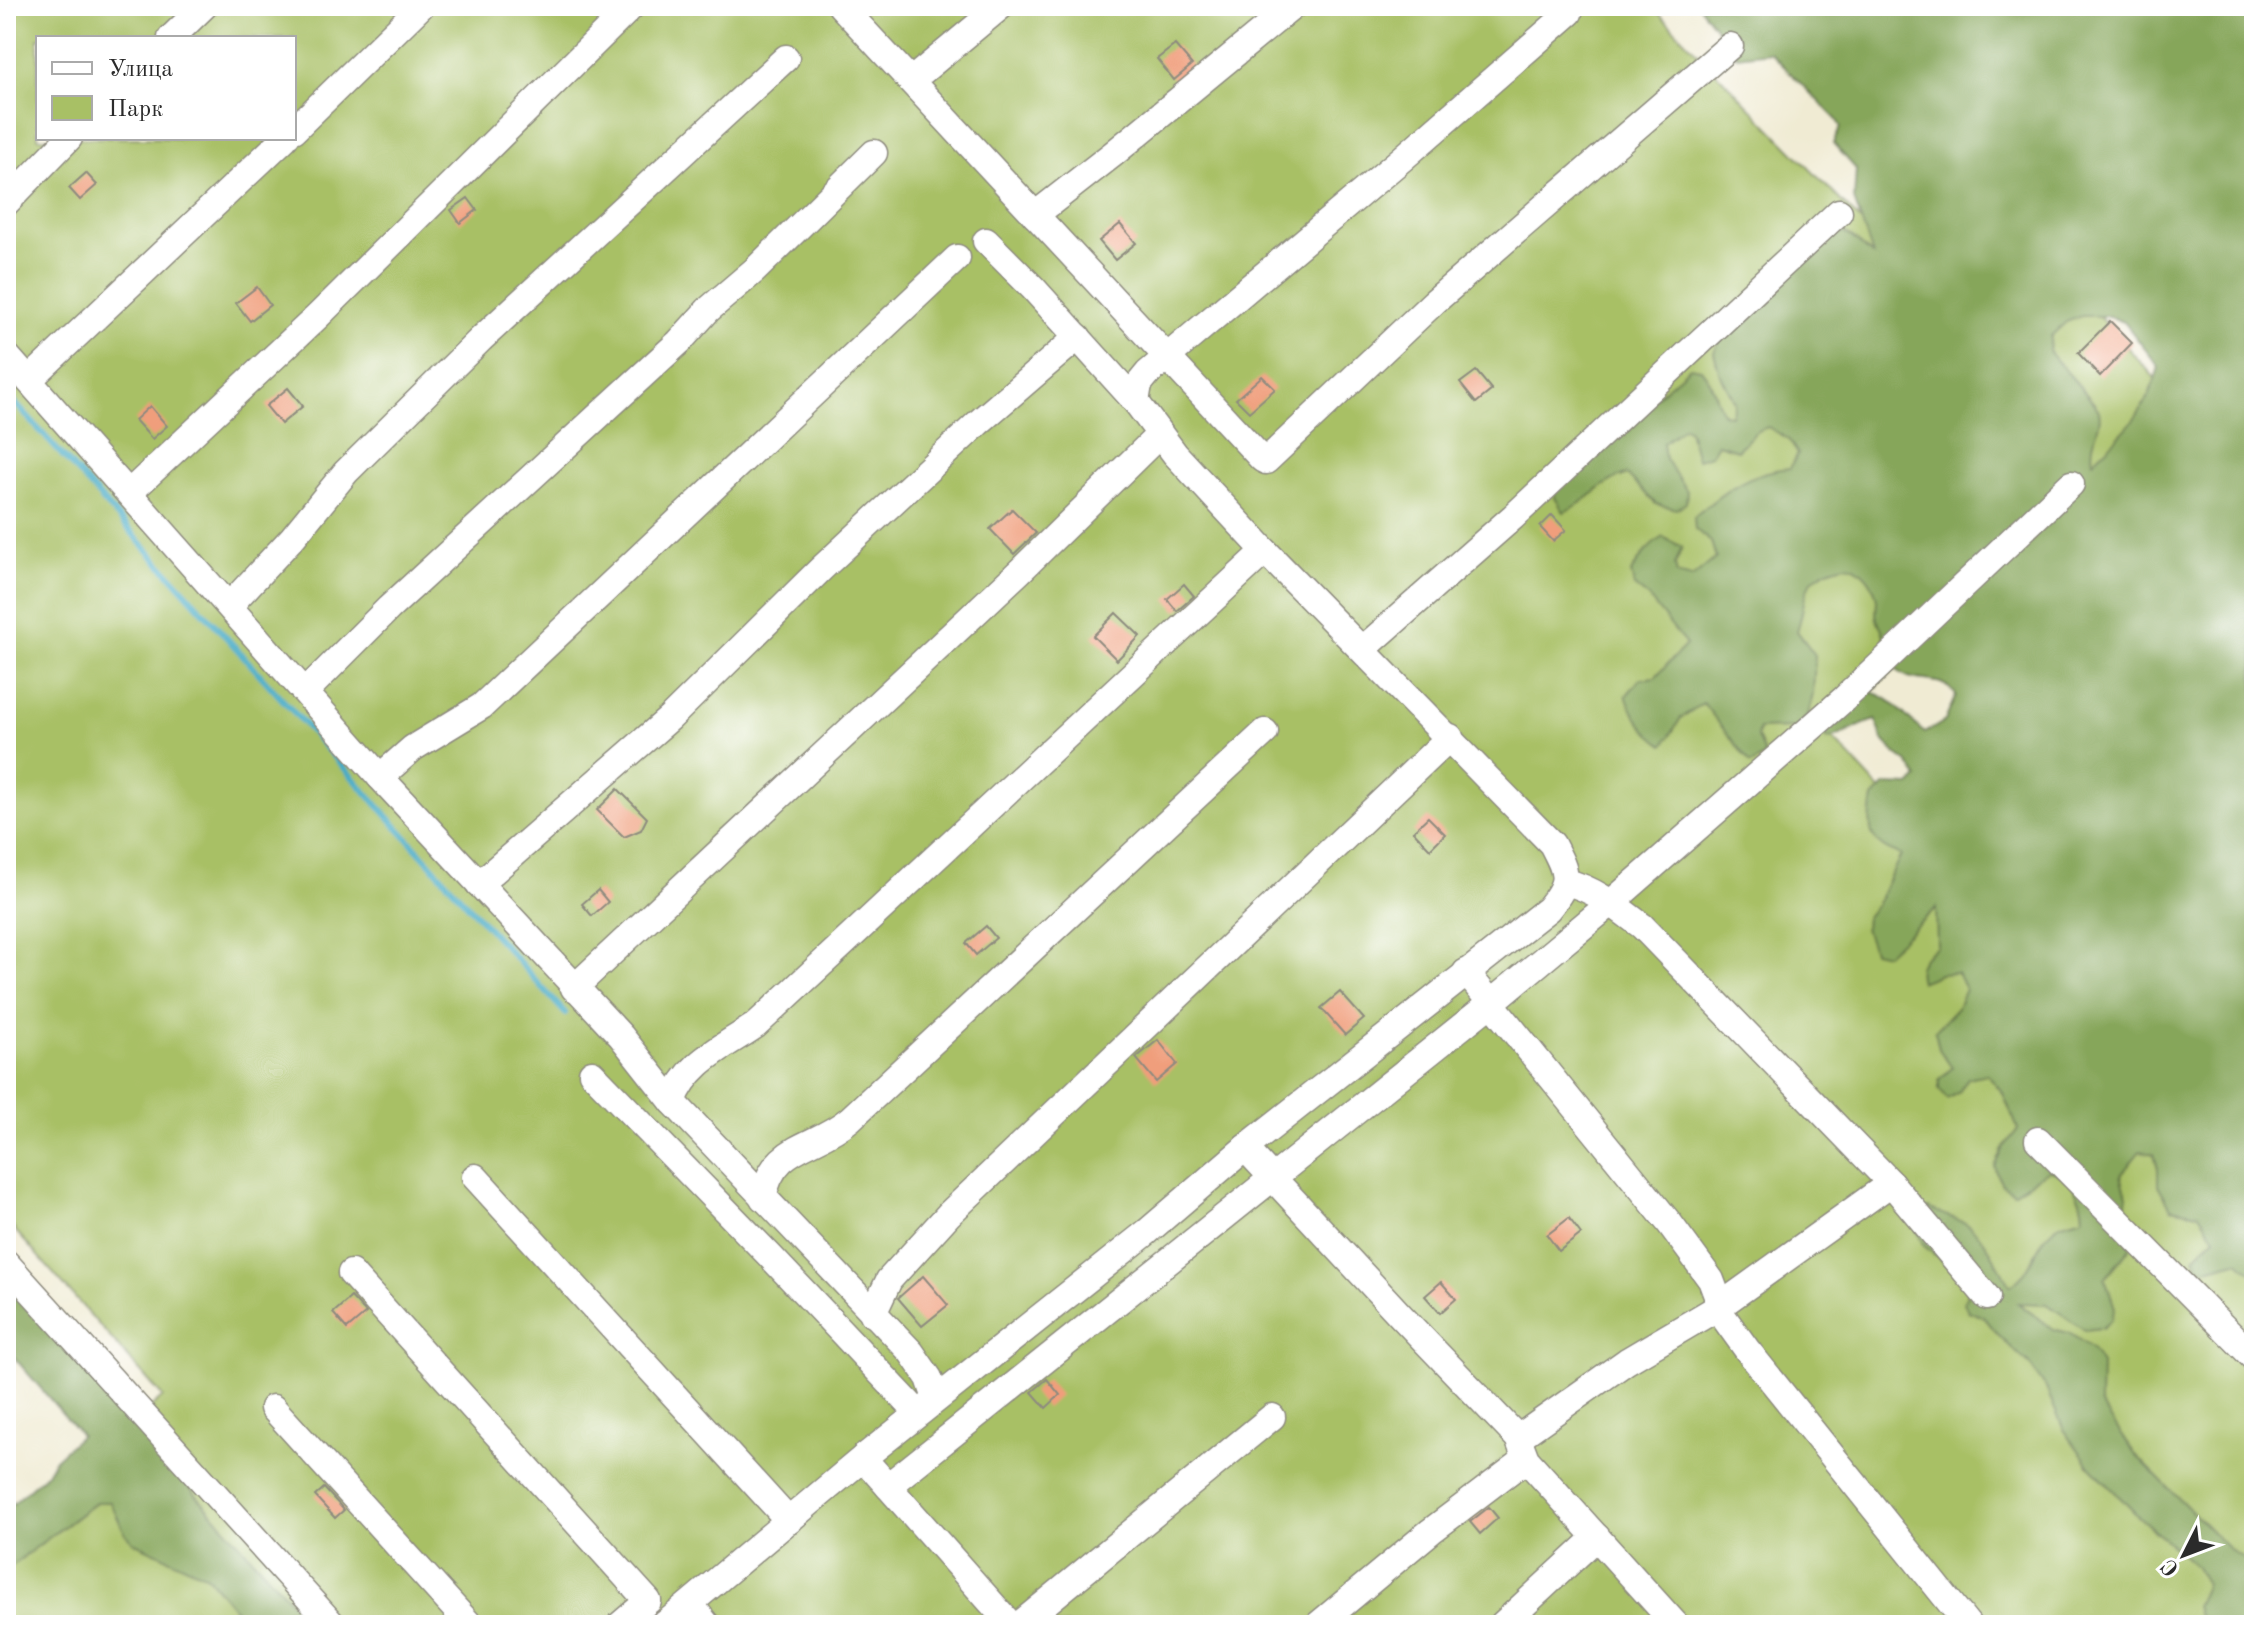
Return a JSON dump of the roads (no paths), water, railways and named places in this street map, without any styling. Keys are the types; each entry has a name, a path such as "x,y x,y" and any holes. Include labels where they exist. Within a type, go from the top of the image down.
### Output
{"street":[{"path":"173,36 204,6"},
{"path":"296,128 421,6"},
{"path":"129,493 318,316 632,6"},
{"path":"841,6 1262,459 1271,459 1434,302 1730,46"},
{"path":"912,80 1001,6"},
{"path":"1035,215 1293,6"},
{"path":"1136,402 1139,384 1166,357 1403,158 1569,13"},
{"path":"230,605 293,537 346,472 481,339 786,58"},
{"path":"6,203 67,140"},
{"path":"29,380 283,140"},
{"path":"306,691 389,608 679,342 708,310 755,270 874,153"},
{"path":"1363,649 1513,517 1839,212"},
{"path":"664,1625 863,1458 1147,1232 1245,1148 1548,909 1566,882 1565,869 1552,844 1265,551 1175,454 1136,402 1078,337 986,241"},
{"path":"380,777 413,748 482,706 957,258"},
{"path":"479,884 670,718 821,569 978,423 1078,337"},
{"path":"6,355 380,777 621,1036 673,1102 911,1352 929,1378 927,1406"},
{"path":"574,988 1020,571 1160,434"},
{"path":"888,1486 1491,1003 1611,903 1844,699 2071,484"},
{"path":"673,1102 689,1070 756,1025 1265,551"},
{"path":"763,1198 766,1179 774,1166 790,1152 823,1138 850,1119 1265,732"},
{"path":"873,1314 889,1280 949,1214 1450,737"},
{"path":"1566,882 1584,886 1611,903 1653,937 1891,1183 1987,1297"},
{"path":"1466,972 1670,1224 1711,1280 1717,1296 1717,1308 1748,1351 1968,1625"},
{"path":"592,1073 770,1256 927,1406"},
{"path":"2038,1140 2254,1358"},
{"path":"1245,1148 1522,1449 1676,1625"},
{"path":"475,1177 789,1521"},
{"path":"1329,1622 1522,1449 1627,1361 1717,1308 1891,1183"},
{"path":"6,1263 333,1625"},
{"path":"351,1273 648,1601 620,1625"},
{"path":"273,1408 470,1625"},
{"path":"1019,1625 1272,1417"},
{"path":"863,1458 1011,1625"},
{"path":"1502,1625 1597,1537"},
{"path":"690,1604 707,1625"}],"waterway":[{"path":"6,393 565,1013"}]}
